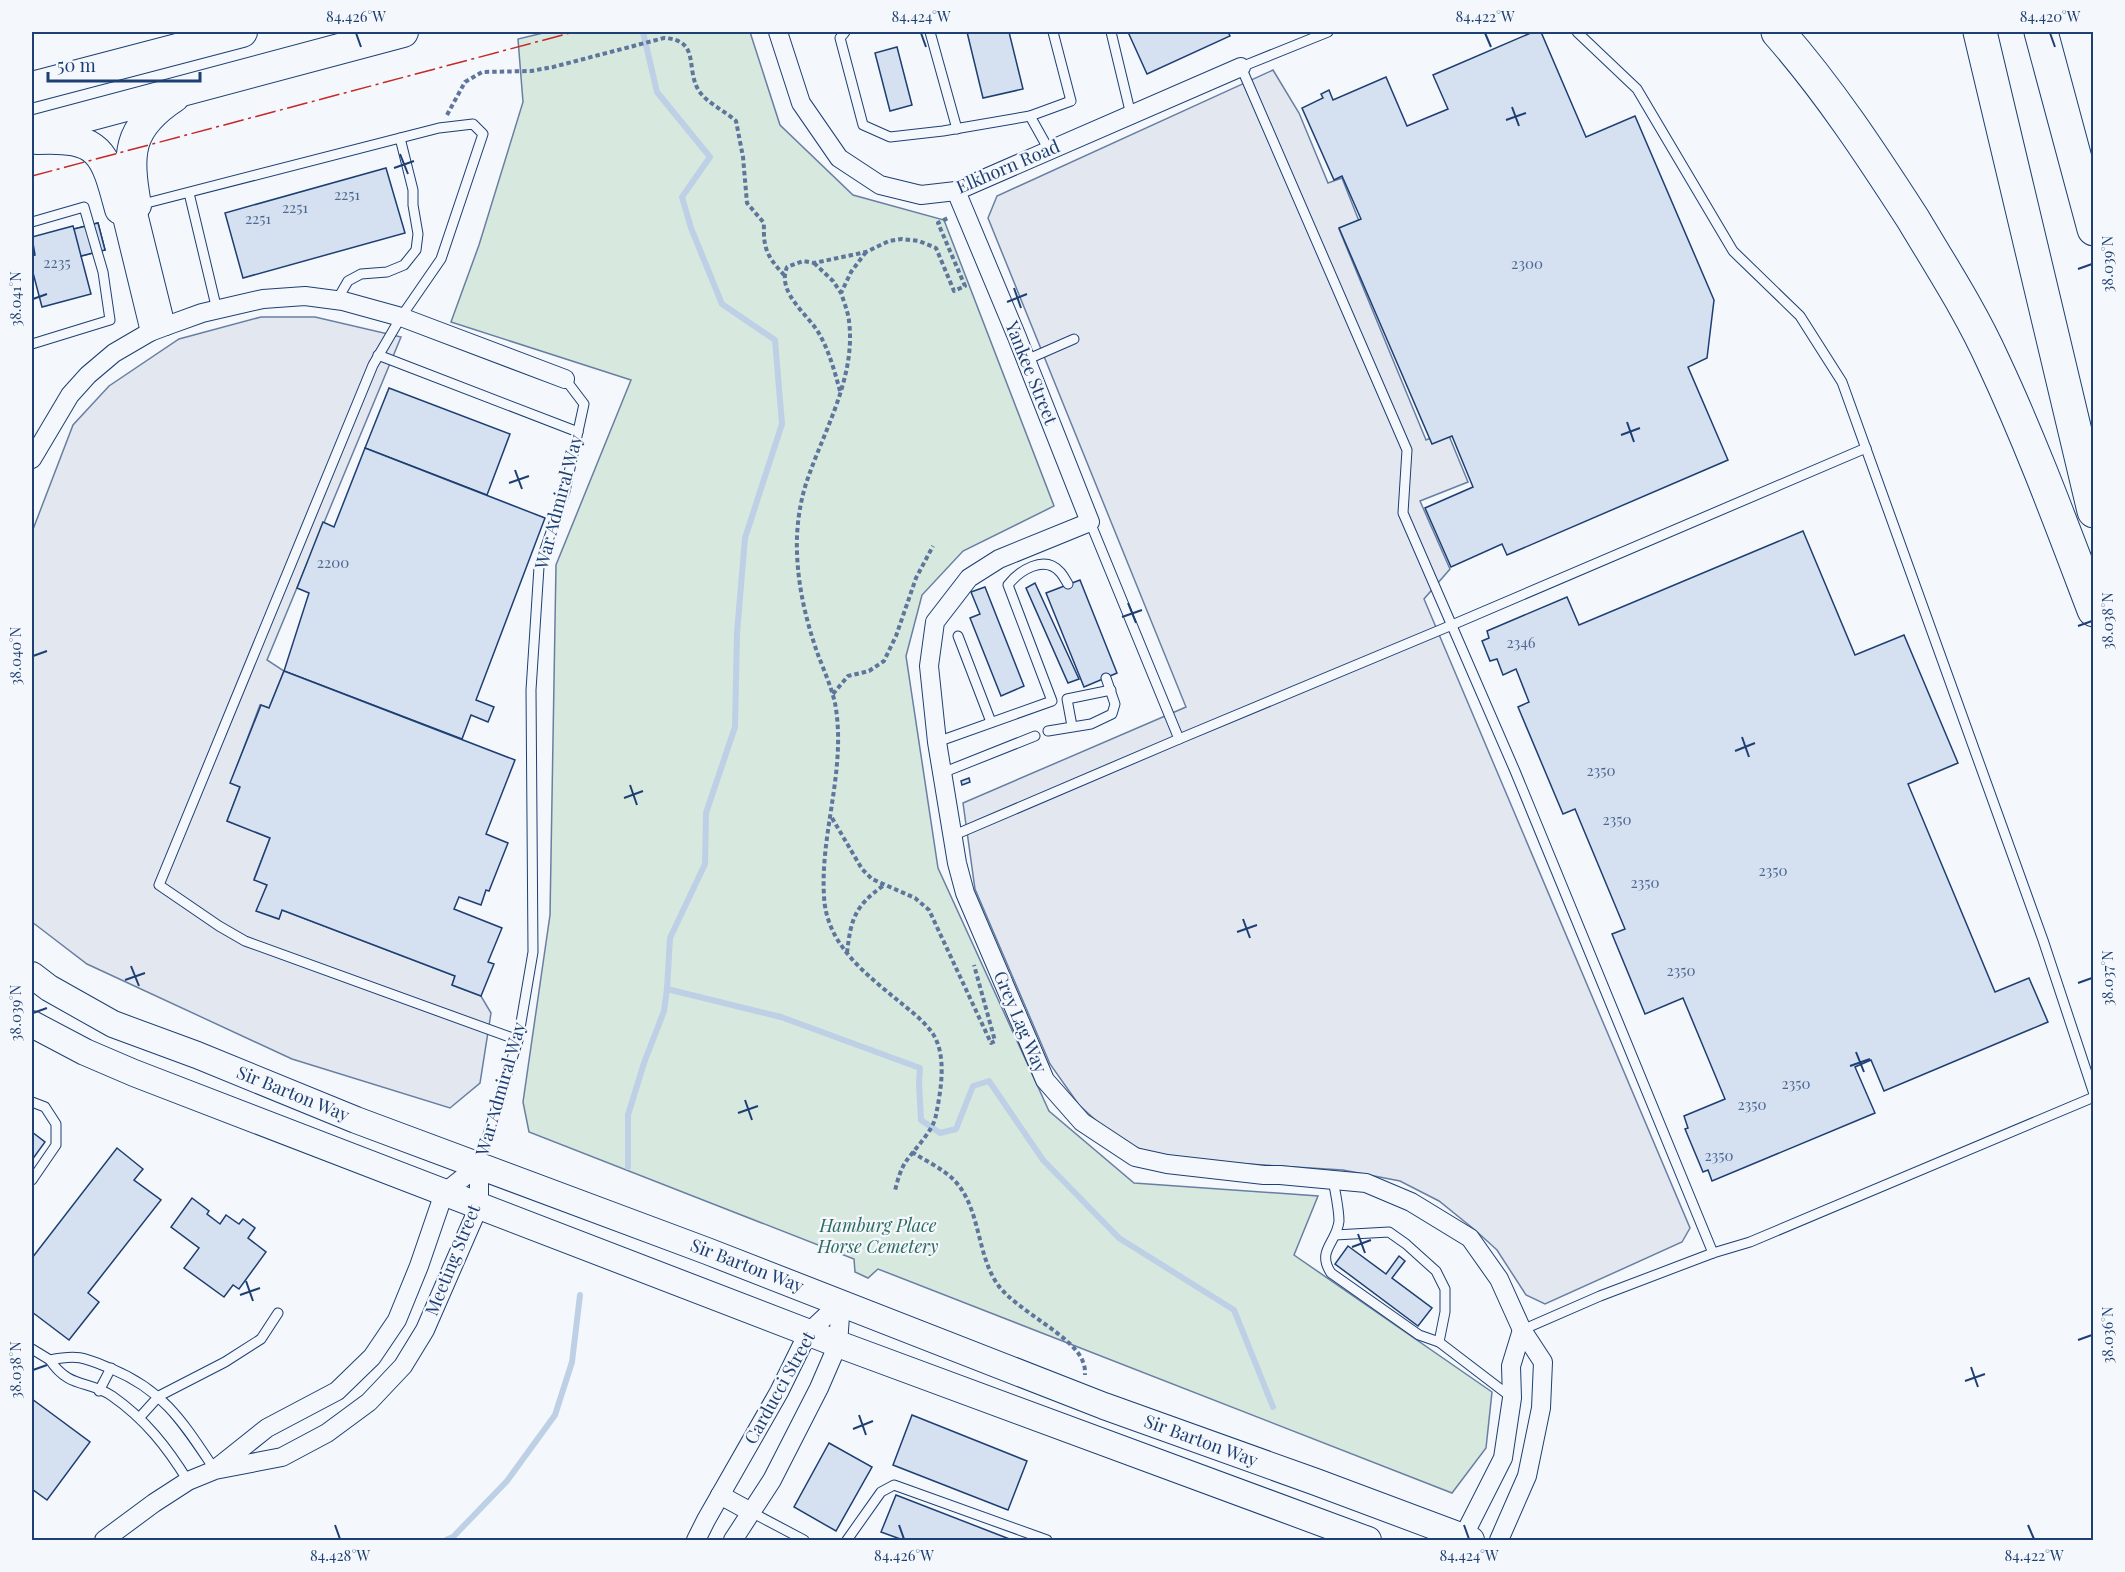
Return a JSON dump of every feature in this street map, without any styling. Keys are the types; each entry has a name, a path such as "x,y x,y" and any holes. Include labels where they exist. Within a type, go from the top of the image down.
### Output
{"highway":[{"path":"32,87 242,32"},
{"path":"32,131 403,32"},
{"path":"1778,32 1813,71 1872,154 1950,279 1993,360 2056,509 2094,610"},
{"path":"1980,32 2094,511"},
{"path":"2041,32 2094,229"},
{"path":"128,207 133,143 144,122 157,108 186,89"},
{"path":"32,139 63,138 82,142 96,150 109,168 128,207"}],"main road":[{"name":"Sir Barton Way","path":"32,975 49,988 113,1024 197,1055 356,1120 841,1302 1089,1400 1466,1539"},
{"name":"Sir Barton Way","path":"32,1024 134,1073 444,1193 838,1344 1368,1540"}],"street":[{"name":"Elkhorn Road","path":"778,32 801,103 839,158 879,185 921,195 956,191 1241,67"},
{"name":"Yankee Street","path":"956,191 1090,522"},
{"path":"128,207 158,329"},
{"name":"War Admiral Way","path":"32,459 38,445 69,395 88,375 114,354 158,329 217,310 263,299 305,296 337,300 401,317 565,379"},
{"name":"Grey Lag Way","path":"1090,522 999,559 969,578 935,622 929,666 937,742 957,863 965,893 1045,1080 1082,1122 1135,1157 1167,1164 1366,1183 1411,1202 1470,1238 1499,1279 1522,1330 1543,1362 1541,1408 1527,1476 1499,1540"},
{"name":"Meeting Street","path":"215,1470 267,1428 337,1391 372,1358 397,1320 419,1266 444,1193 479,1165"},
{"name":"Meeting Street","path":"104,1540 188,1481 215,1470 282,1457 327,1432 369,1402 403,1366 424,1330 479,1206 479,1165"},
{"name":"Carducci Street","path":"696,1540 779,1392 808,1332 841,1302"},
{"name":"Carducci Street","path":"734,1540 772,1480 819,1388 838,1344 841,1302"},
{"path":"1466,1539 1503,1458 1512,1398 1510,1366 1522,1330"},
{"path":"720,1495 751,1512"}],"lane":[{"path":"845,32 840,38 863,125 890,138 1030,116 1071,101 1053,32"},
{"path":"930,32 957,129"},
{"path":"1111,32 1131,115"},
{"path":"1328,32 1241,67 1407,450 1403,513 1515,771 1713,1252"},
{"path":"1522,1330 1600,1296 1713,1252 1750,1242 2094,1095 2043,940 1842,382 1800,316 1733,250 1637,89 1577,32"},
{"path":"1030,116 1049,150"},
{"path":"128,207 439,128 473,123 483,134 441,258 378,355 340,442 159,885 219,926 245,940 518,1040"},
{"path":"337,300 348,281 362,274 387,272 404,265 416,250 418,234 412,206 413,190 400,138"},
{"path":"189,193 217,310"},
{"path":"32,222 84,207 102,272 110,320 32,344"},
{"path":"1026,360 1074,339"},
{"path":"378,355 578,432"},
{"name":"War Admiral Way","path":"479,1165 518,1040 533,952 531,690 538,567 565,491 584,404 565,379"},
{"path":"952,836 1866,448"},
{"path":"1090,522 1179,739"},
{"path":"1052,701 1008,585 1026,567 1037,565 1050,566 1059,571 1068,584"},
{"path":"957,636 991,722"},
{"path":"1048,731 1091,724 1112,714 1115,704 1106,678"},
{"path":"937,742 1052,701 1111,690"},
{"path":"1067,699 1072,726"},
{"path":"942,773 1035,736"},
{"path":"32,1102 45,1107 56,1124 56,1145 32,1180"},
{"path":"1333,1179 1339,1221 1335,1235 1325,1253 1324,1263 1331,1273 1419,1335 1439,1342 1512,1398"},
{"path":"1335,1235 1389,1232 1436,1271 1445,1289 1439,1342"},
{"path":"140,1417 159,1396 225,1362 261,1339 278,1313"},
{"path":"32,1349 50,1360 58,1372 76,1383 109,1394 140,1417 169,1450 188,1481"},
{"path":"50,1360 71,1356 85,1358 134,1378 159,1396 189,1431 215,1470"},
{"path":"99,1391 111,1368"},
{"path":"847,1540 881,1492 894,1485 1047,1540"},
{"path":"751,1512 804,1540"}],"path":[{"path":"439,128 465,82 482,72 542,69 664,38 676,39 685,45 690,54 698,89 703,96 736,121 743,157 747,204 764,224 764,240 768,257 784,275 787,290 821,336 840,391"},
{"path":"784,275 787,267 795,263 803,261 814,263 866,252 889,241 902,239 919,241 936,249 954,291 965,286 938,223 966,212"},
{"path":"841,293 851,272 866,252"},
{"path":"814,263 833,281 841,293 849,320 850,341 837,405 808,477 800,504 797,552 802,603 835,702 837,777 822,876 824,902 836,940 861,970 914,1014 934,1035 941,1058 941,1087 936,1119 903,1166 894,1191"},
{"path":"832,695 848,676 869,671 884,661 896,636 916,579 933,546"},
{"path":"831,817 862,869 873,879 915,898 929,910 991,1043 995,1041 973,962"},
{"path":"847,954 854,916 862,902 884,885"},
{"path":"912,1152 953,1179 965,1195 980,1245 998,1285 1011,1299 1076,1350 1083,1361 1089,1400"}],"green space":[{"name":"Hamburg Place Horse Cemetery","path":"547,32 750,32 780,125 853,195 944,220 1054,506 963,551 922,595 906,656 938,868 1049,1111 1134,1183 1318,1196 1294,1255 1492,1392 1486,1448 1452,1493 878,1269 868,1278 855,1272 854,1259 529,1132 523,1102 550,915 556,565 631,380 451,322 479,245 523,102 518,39"}],"shaded area":[{"path":"1273,70 1299,113 1328,183 1342,178 1359,221 1339,229 1426,440 1447,431 1468,482 1420,501 1450,569 1424,599 1690,1228 1682,1242 1545,1304 1526,1295 1497,1250 1475,1230 1439,1201 1400,1181 1343,1170 1215,1162 1148,1153 1112,1135 1079,1105 1050,1064 975,889 963,803 1186,707 988,218 997,196"},
{"path":"261,317 315,317 401,337 267,660 284,671 269,708 260,705 231,782 240,787 227,821 270,838 254,879 267,885 257,911 278,919 282,910 455,976 452,985 481,996 491,1013 480,1083 450,1108 292,1059 87,964 32,922 32,532 73,425 109,386 179,339"}],"building":[{"path":"967,32 1009,32 1023,89 983,98"},
{"path":"1128,32 1228,32 1230,36 1147,74"},
{"path":"1533,32 1541,32 1586,137 1635,116 1714,300 1707,358 1688,367 1728,460 1507,555 1502,544 1451,567 1425,508 1473,487 1452,436 1432,444 1339,228 1361,219 1342,176 1334,180 1302,108 1323,98 1321,94 1329,90 1333,100 1386,77 1407,126 1448,109 1433,75"},
{"path":"897,47 912,105 890,111 875,53"},
{"path":"386,168 405,233 243,278 225,213"},
{"path":"98,223 105,250 81,256 91,294 42,307 32,269 32,256 35,255 32,237 73,226 74,229"},
{"path":"98,223 105,250 81,256 74,229"},
{"path":"389,388 510,434 487,495 365,448"},
{"path":"365,448 545,518 476,700 494,707 488,722 471,715 462,739 284,671 309,593 297,588 323,522 334,527"},
{"path":"1803,531 1855,655 1904,635 1958,763 1908,784 1995,992 2029,978 2048,1022 1884,1091 1871,1060 1855,1067 1875,1113 1712,1181 1708,1170 1703,1172 1685,1129 1688,1128 1684,1116 1725,1099 1683,998 1645,1014 1612,934 1625,929 1575,809 1563,814 1518,707 1529,702 1516,669 1503,675 1497,659 1490,661 1482,641 1489,638 1487,631 1567,597 1579,625"},
{"path":"1080,580 1117,673 1084,687 1046,593"},
{"path":"1035,583 1079,679 1068,683 1026,588"},
{"path":"985,587 1024,686 1001,696 970,618 980,614 971,592"},
{"path":"284,671 515,760 486,834 508,843 489,891 486,890 481,905 459,897 454,909 502,928 488,962 494,964 481,996 452,985 455,976 282,910 279,919 256,911 267,885 254,880 270,838 227,821 240,787 230,783 261,705 269,708"},
{"path":"969,778 970,782 962,785 961,781"},
{"path":"32,1132 45,1142 32,1160"},
{"path":"117,1148 143,1169 134,1180 161,1200 88,1293 99,1302 69,1340 32,1312 32,1258"},
{"path":"192,1198 209,1211 207,1214 220,1224 226,1215 239,1224 243,1219 255,1228 248,1238 266,1252 239,1289 233,1285 224,1297 184,1268 199,1248 171,1227"},
{"path":"1348,1246 1386,1274 1399,1256 1405,1261 1392,1278 1432,1308 1418,1326 1335,1264"},
{"path":"32,1399 90,1442 47,1500 32,1489"},
{"path":"912,1415 1027,1461 1008,1510 893,1465"},
{"path":"829,1443 872,1467 836,1531 794,1507"},
{"path":"896,1495 1012,1540 903,1540 881,1532"}],"waterway":[{"path":"643,32 657,92 710,157 682,197 691,228 722,304 775,340 782,424 745,538 737,633 735,727 706,813 705,864 670,938 667,989 781,1017 920,1068 921,1120 940,1133 956,1129 973,1086 989,1081 1043,1160 1119,1238 1234,1310 1273,1407"},
{"path":"628,1167 628,1115 644,1063 664,1011 667,989"},
{"path":"446,1540 453,1537 507,1481 555,1415 572,1362 580,1295"}],"power":[{"path":"32,176 574,32"}]}
